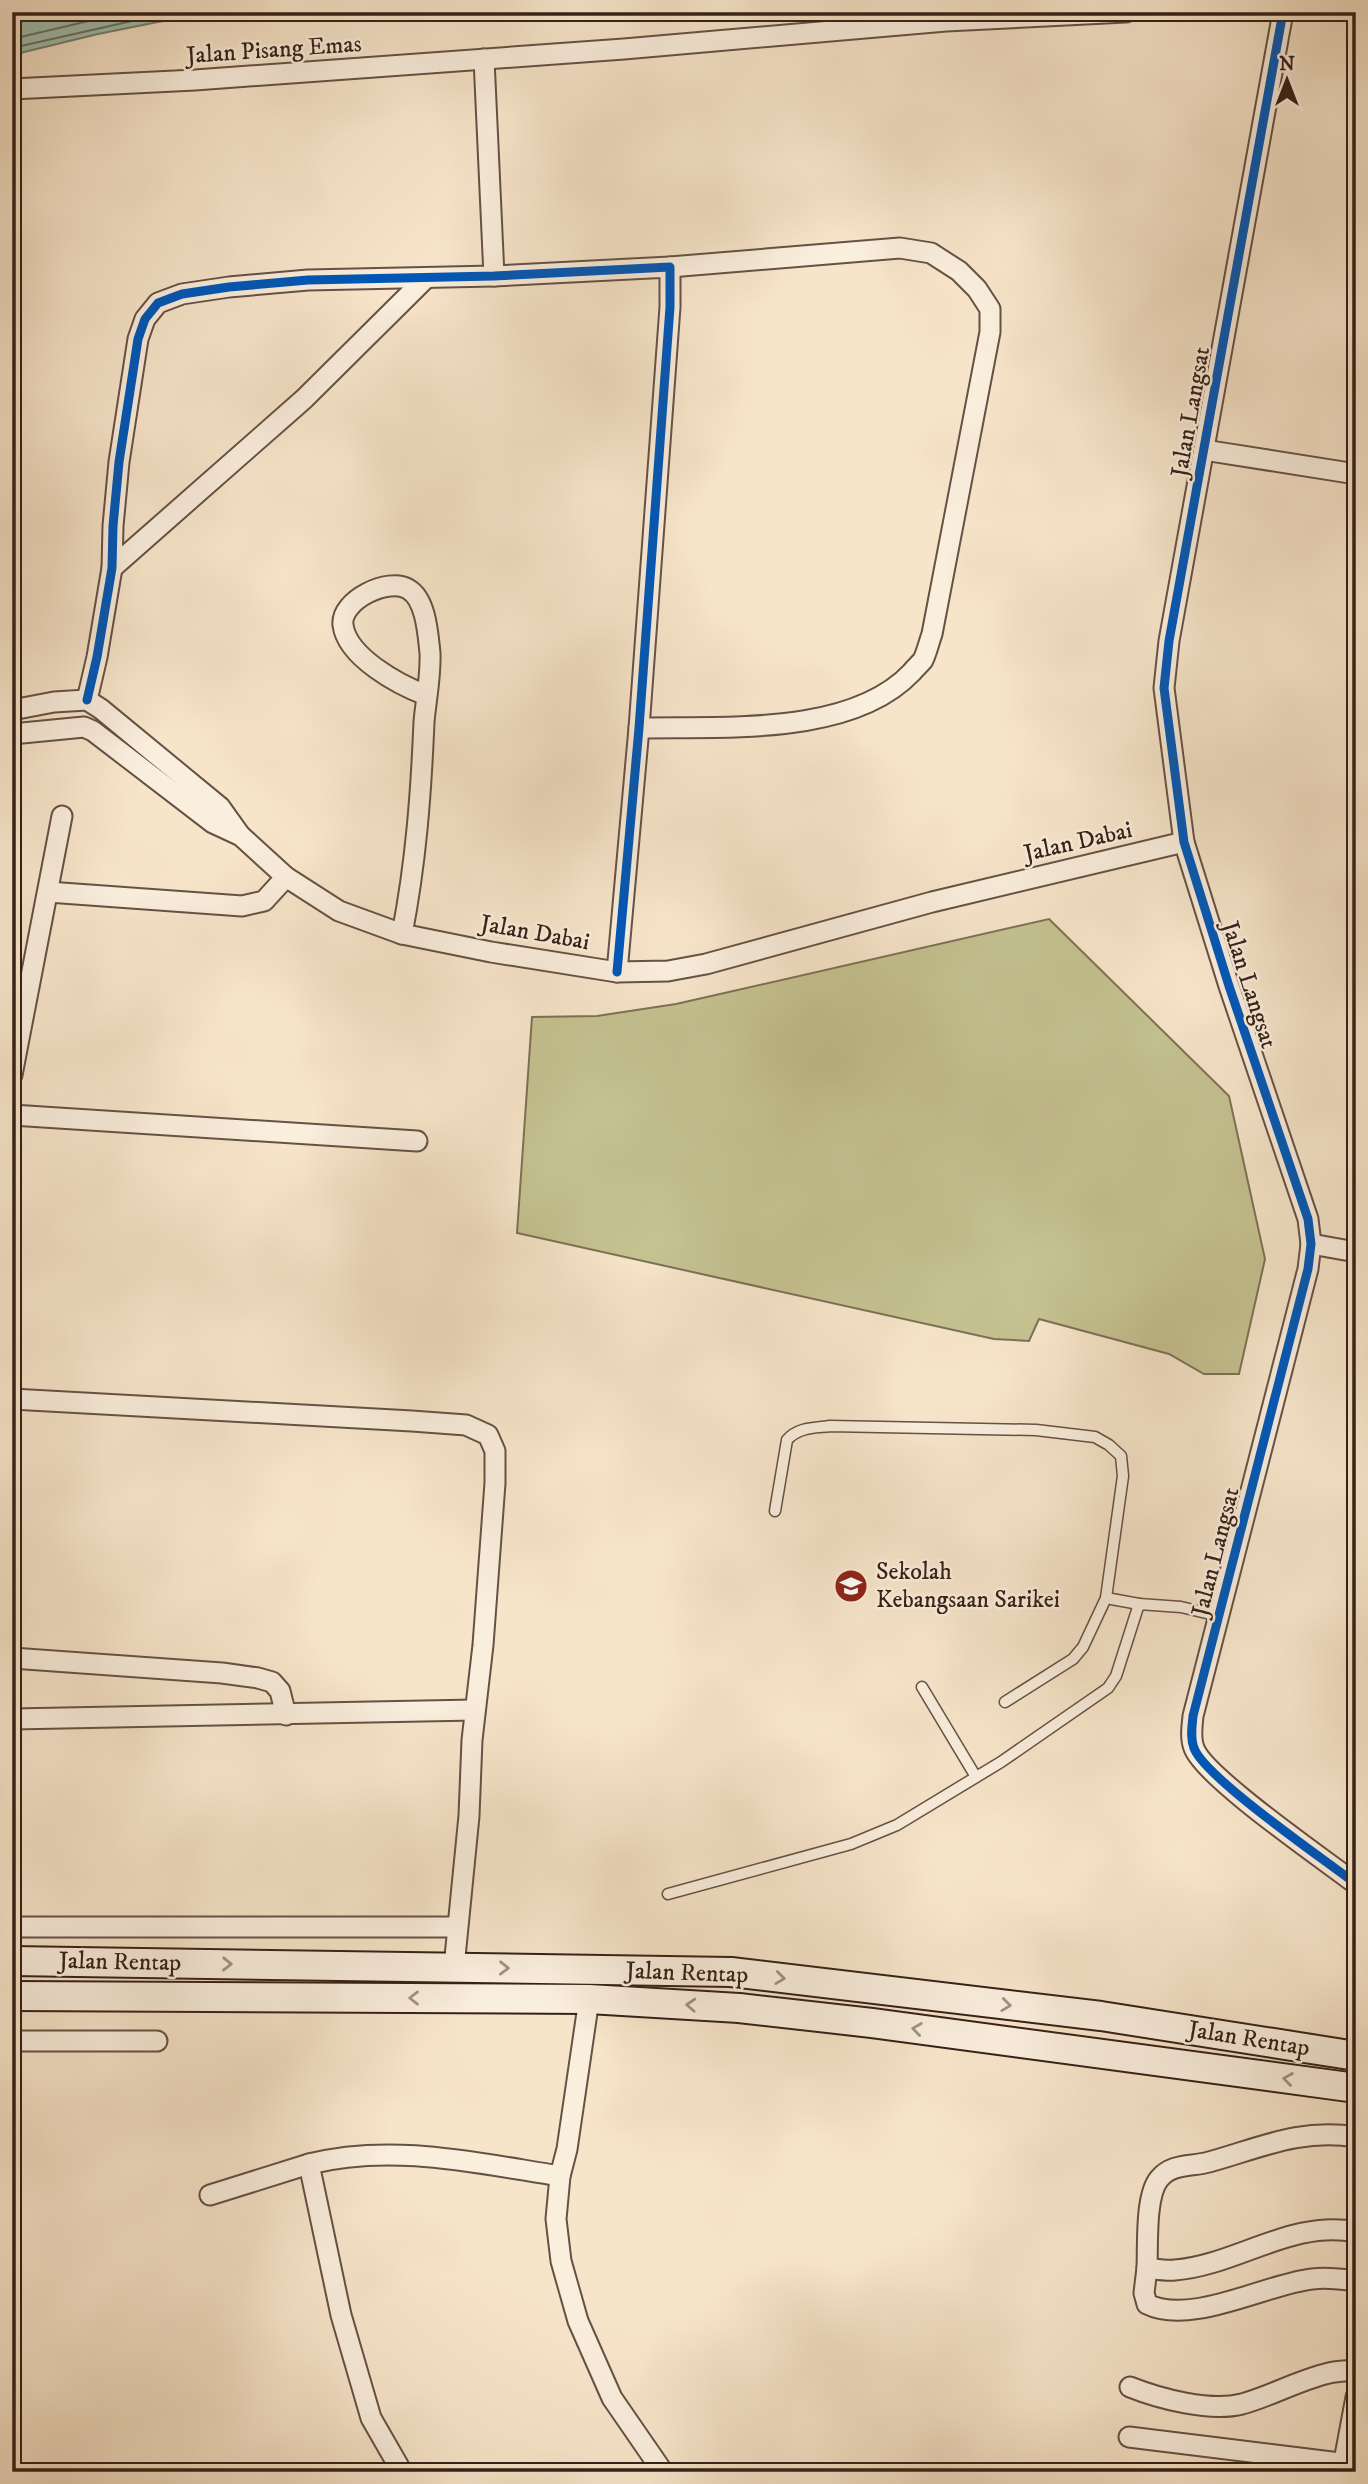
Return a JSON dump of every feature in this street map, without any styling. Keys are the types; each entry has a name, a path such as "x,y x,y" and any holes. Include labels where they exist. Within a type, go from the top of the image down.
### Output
{"main road":[{"name":"Jalan Rentap","path":"12,1961 731,1972 1101,2016 1356,2056"},
{"name":"Jalan Rentap","path":"12,1996 589,1999 739,2008 872,2023 1356,2088"}],"street":[{"name":"Jalan Pisang Emas","path":"12,89 195,80 624,49 946,20 1126,12"},
{"name":"Jalan Langsat","path":"1283,12 1168,641 1164,688 1184,842 1229,986 1308,1219 1311,1244 1308,1269 1193,1716 1191,1735 1194,1750 1205,1766 1356,1884"},
{"path":"484,59 494,276"},
{"path":"87,700 112,568 113,526 120,462 138,339 145,319 158,303 182,294 308,280 494,276 670,267 900,248 931,253 959,271 977,289 989,309 990,332 932,634 923,660 899,685 871,702 822,717 774,726 639,728"},
{"path":"617,972 639,728 670,307 670,267"},
{"path":"112,568 304,399 426,278"},
{"path":"1204,450 1356,474"},
{"path":"402,934 413,878 419,823 426,695 430,674 426,623 420,603 410,589 397,585 366,593 355,600 346,611 342,622 351,642 371,664 385,674 426,695"},
{"path":"12,710 54,702 87,700 220,807 241,836"},
{"name":"Jalan Dabai","path":"12,734 84,727 93,731 213,823 241,836 286,877 339,911 402,934 491,952 617,972 668,971 706,964 932,902 1184,842"},
{"path":"12,1075 62,816"},
{"path":"48,892 242,906 264,901 286,877"},
{"path":"12,1115 417,1141"},
{"path":"1311,1244 1356,1252"},
{"path":"12,1399 466,1425 488,1435 495,1451 495,1483 483,1645 475,1710 468,1828 454,1967"},
{"path":"12,1658 258,1678 272,1682 280,1690 286,1716"},
{"path":"12,1719 286,1716 475,1710"},
{"path":"12,1927 457,1927"},
{"path":"589,1999 567,2149 560,2176 556,2219 561,2261 578,2321 612,2398 663,2472"},
{"path":"12,2041 157,2041"},
{"path":"1356,2137 1338,2134 1306,2135 1277,2140 1206,2163 1172,2168 1159,2179 1152,2192 1144,2293 1147,2304 1169,2311 1201,2308 1313,2278 1356,2281"},
{"path":"210,2195 336,2157 378,2154 425,2155 560,2176"},
{"path":"309,2164 341,2315 371,2418 402,2472"},
{"path":"1147,2268 1174,2270 1208,2264 1293,2234 1340,2229 1356,2232"},
{"path":"1130,2387 1154,2397 1215,2406 1239,2405 1329,2373 1356,2370"},
{"path":"1129,2437 1348,2467 1356,2397"}],"lane":[{"path":"775,1511 787,1440 793,1433 802,1430 830,1426 1036,1430 1095,1437 1109,1445 1121,1456 1123,1476 1106,1598 1083,1647 1073,1659 1005,1702"},
{"path":"1106,1598 1181,1607 1219,1616"},
{"path":"668,1894 850,1844 897,1825 1024,1747 1108,1688 1116,1676 1139,1604"},
{"path":"922,1687 975,1777"}],"shaded area":[{"path":"1049,919 1229,1096 1265,1259 1239,1374 1204,1374 1169,1354 1039,1319 1029,1341 994,1339 517,1233 532,1017 597,1016 676,1004"}],"water":[{"path":"12,12 208,12 12,55"}],"cycle path":[{"path":"1283,12 1169,641 1164,688 1184,842 1229,986 1308,1219 1311,1244 1308,1269 1193,1716 1192,1736 1194,1748 1219,1778 1267,1818 1356,1884"},
{"path":"87,700 112,568 119,462 138,339 145,319 158,303 182,294 308,280 494,276 670,267 670,307 639,728 617,972"}],"place":[{"name":"Sekolah Kebangsaan Sarikei","path":"851,1586"}]}
